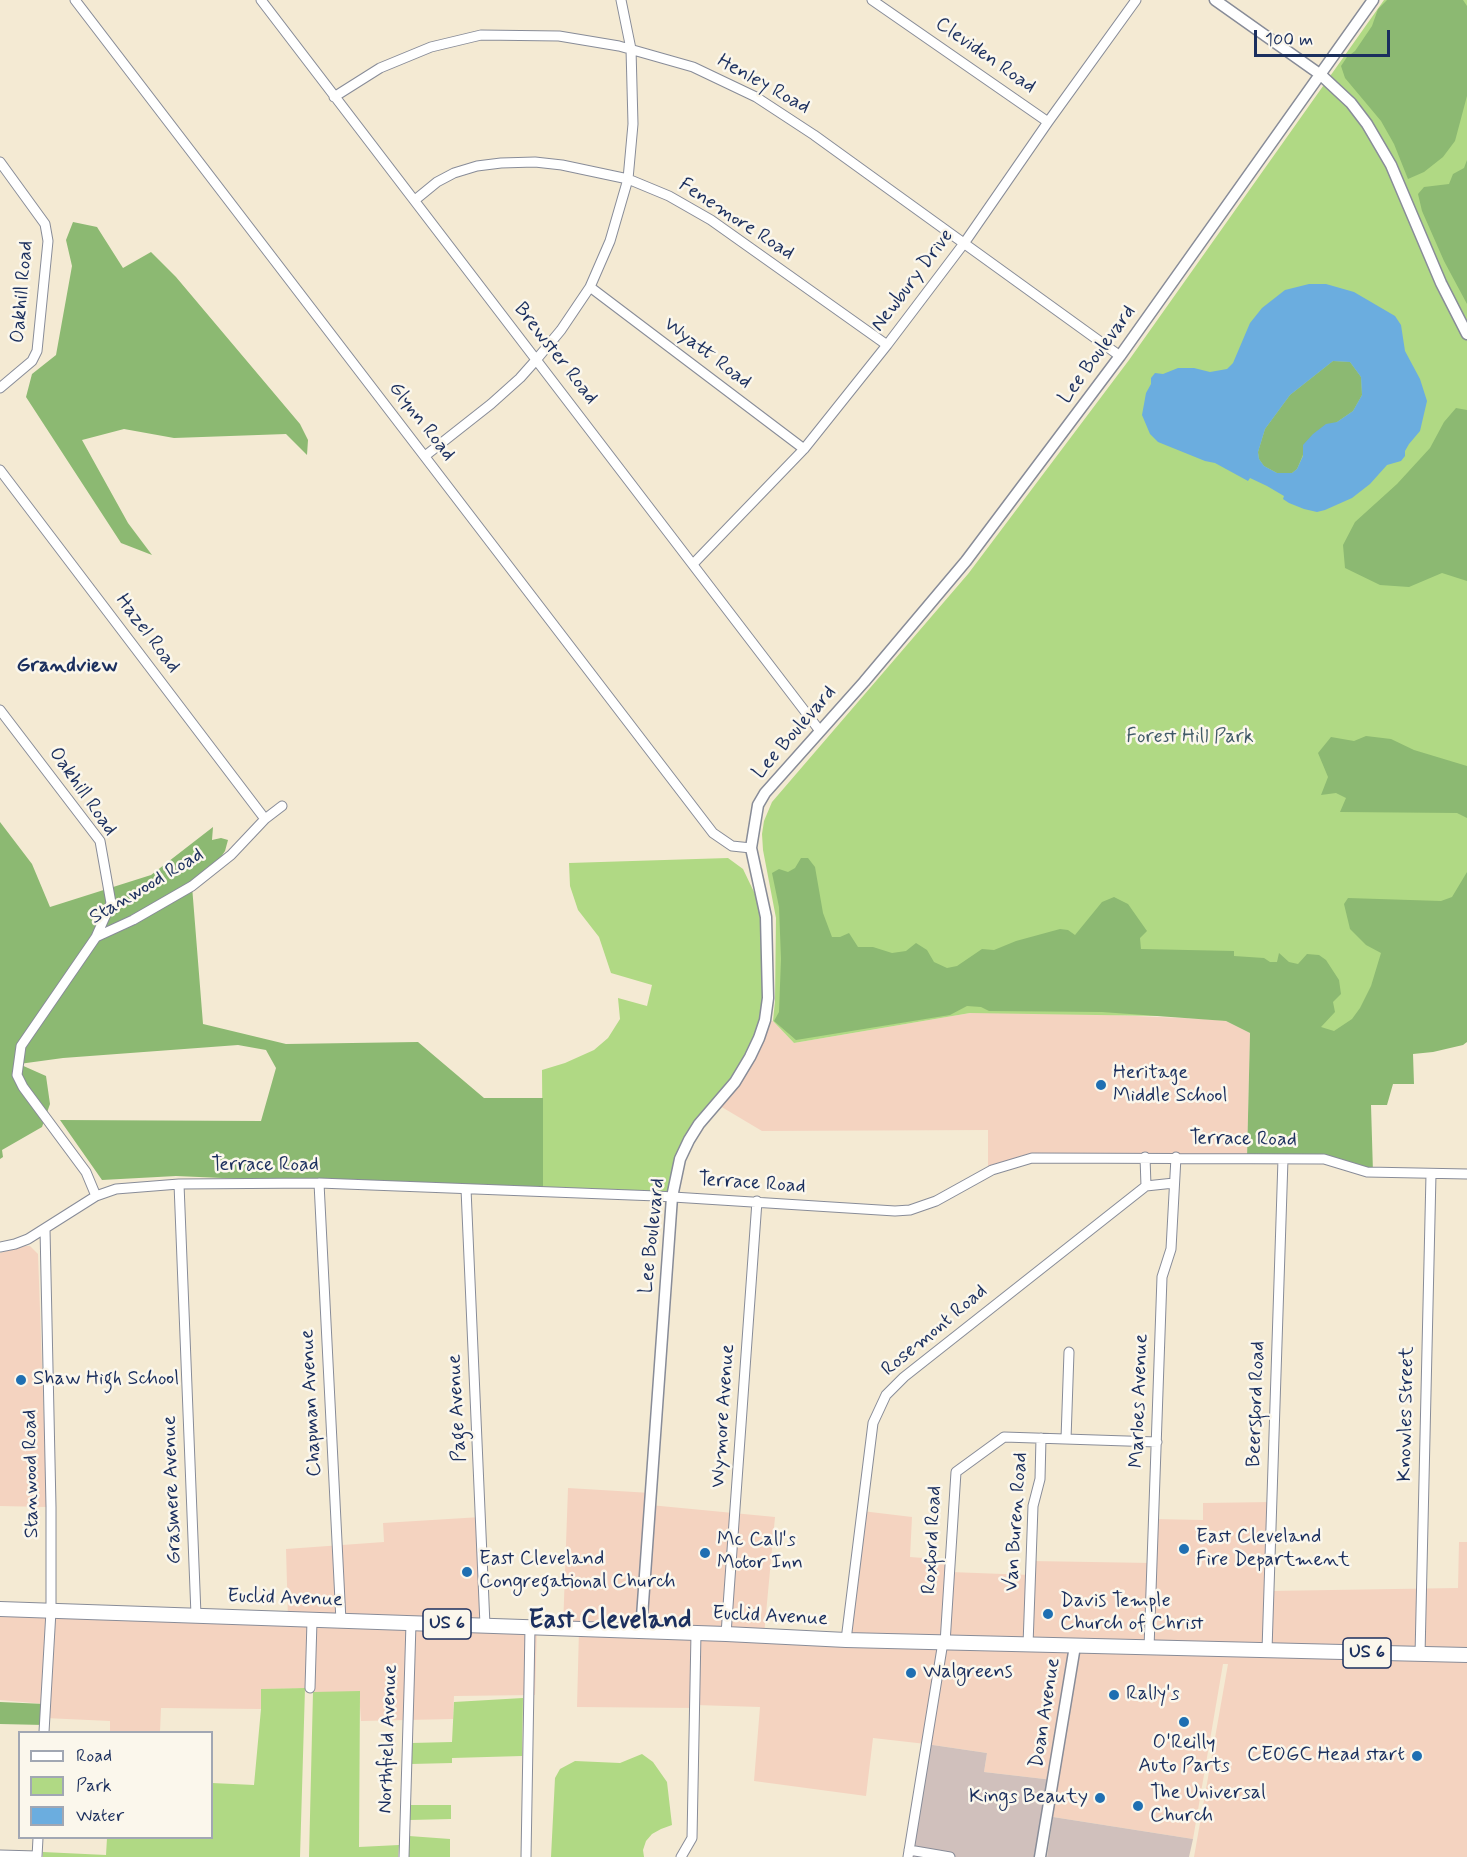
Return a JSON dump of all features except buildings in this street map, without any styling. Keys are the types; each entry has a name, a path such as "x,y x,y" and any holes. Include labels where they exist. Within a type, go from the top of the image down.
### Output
{"main road":[{"name":"Euclid Avenue","path":"0,1609 846,1640 1467,1656"}],"street":[{"name":"Glynn Road","path":"75,0 713,834 732,846 751,848"},
{"name":"Brewster Road","path":"261,0 820,730"},
{"path":"425,456 491,404 536,360 561,330 590,287 610,242 628,179 633,124 631,49 621,0"},
{"name":"Cleviden Road","path":"872,0 1048,122"},
{"name":"Newbury Drive","path":"694,563 804,449 887,345 965,242 1136,0"},
{"path":"1215,0 1321,75 1351,103 1380,144 1441,283 1467,334"},
{"name":"Lee Boulevard","path":"641,1631 672,1197 680,1159 689,1140 699,1124 735,1082 750,1057 765,1020 768,998 766,917 751,848 758,805 765,793 966,561 1120,356 1373,0"},
{"name":"Henley Road","path":"334,97 380,68 431,47 482,35 559,36 631,49 693,67 756,97 814,135 1120,356"},
{"name":"Oakhill Road","path":"0,162 45,224 48,241 37,351 32,361 0,388"},
{"name":"Fenemore Road","path":"415,200 437,182 454,173 477,166 501,163 535,162 562,165 628,179 669,196 711,220 887,345"},
{"name":"Wyatt Road","path":"590,287 804,449"},
{"name":"Hazel Road","path":"0,470 265,819"},
{"name":"Oakhill Road","path":"0,710 100,842 111,903 96,937"},
{"name":"Stanwood Road","path":"96,1196 86,1172 23,1087 17,1075 21,1046 96,937 133,920 192,886 231,855 265,819 282,806"},
{"name":"Terrace Road","path":"0,1247 15,1244 45,1229 96,1196 116,1189 179,1184 319,1184 466,1189 757,1201 869,1210 910,1210 936,1201 992,1170 1020,1160 1049,1157 1324,1159 1367,1172 1467,1174"},
{"path":"1145,1157 1146,1186 1174,1184"},
{"name":"Marloes Avenue","path":"1149,1648 1162,1277 1171,1249 1176,1157"},
{"name":"Beersford Road","path":"1267,1650 1283,1159"},
{"name":"Knowles Street","path":"1419,1654 1431,1174"},
{"name":"Grasmere Avenue","path":"179,1184 196,1615"},
{"name":"Chapman Avenue","path":"319,1184 341,1622"},
{"name":"Rosemont Road","path":"846,1640 873,1424 886,1395 904,1377 1146,1186"},
{"name":"Page Avenue","path":"466,1189 485,1625"},
{"name":"Wymore Avenue","path":"726,1634 757,1201"},
{"name":"Stanwood Road","path":"44,1731 51,1611 45,1229"},
{"path":"1066,1439 1070,1352"},
{"name":"Roxford Road","path":"944,1642 954,1474 1004,1437 1157,1442"},
{"name":"Van Buren Road","path":"1028,1645 1033,1506 1040,1479 1041,1438"},
{"path":"310,1688 312,1621"},
{"name":"Northfield Avenue","path":"404,1857 411,1623"},
{"path":"526,1857 530,1627"},
{"path":"681,1857 692,1838 696,1633"},
{"path":"944,1642 909,1853 950,1857"},
{"name":"Doan Avenue","path":"1040,1857 1075,1646"},
{"path":"0,1855 37,1857 38,1839"}],"shaded area":[{"path":"970,1013 1065,1013 1205,1019 1226,1021 1250,1033 1247,1158 1032,1158 988,1171 988,1130 762,1131 715,1103 765,1020 773,1021 794,1043"},
{"name":"Shaw High School","path":"30,1246 38,1254 47,1507 0,1506 0,1253"},
{"path":"568,1488 651,1493 650,1505 775,1517 764,1635 846,1640 862,1511 912,1517 910,1557 950,1560 950,1572 1030,1575 1031,1561 1152,1563 1154,1519 1203,1520 1203,1503 1272,1502 1269,1591 1458,1588 1459,1542 1467,1542 1467,1857 1194,1857 1228,1664 1223,1664 1193,1839 1053,1817 1053,1780 984,1772 987,1753 926,1744 873,1738 866,1796 754,1781 760,1707 695,1705 695,1708 577,1707 579,1629 563,1628"},
{"path":"481,1517 485,1625 537,1627 535,1695 454,1696 453,1719 361,1721 359,1692 310,1692 309,1688 261,1689 261,1709 161,1708 160,1731 110,1731 110,1721 45,1718 45,1704 0,1700 0,1609 288,1619 286,1549 384,1542 383,1523"},
{"path":"926,1744 987,1753 984,1772 1053,1780 1040,1857 908,1857"},
{"path":"1053,1817 1193,1839 1189,1857 1047,1857"}],"green space":[{"name":"Forest Hill Park","path":"1384,0 1467,0 1467,1040 1260,1033 1224,1017 970,1013 794,1043 773,1021 776,918 762,834 764,821 772,802 968,574 1129,360"},
{"path":"1387,0 1463,0 1467,6 1467,96 1455,141 1443,157 1424,172 1408,179 1394,144 1381,121 1345,78 1341,66 1355,51 1372,26 1378,9"},
{"path":"1467,160 1467,304 1444,261 1422,211 1418,194 1424,187 1449,184 1453,174 1464,168"},
{"path":"73,222 97,227 123,268 151,252 176,277 300,424 308,440 307,455 286,434 174,438 124,429 82,440 128,523 152,555 121,543 26,397 32,374 56,355 72,266 66,240"},
{"path":"1333,361 1350,362 1361,377 1362,395 1353,411 1305,450 1297,469 1292,473 1277,473 1264,466 1259,459 1258,452 1265,429 1290,395"},
{"path":"1456,408 1467,410 1467,581 1442,573 1409,587 1380,585 1345,568 1343,545 1355,522 1397,484 1430,448 1444,422"},
{"path":"1366,736 1391,739 1414,750 1467,766 1467,818 1457,813 1340,812 1346,798 1336,793 1321,795 1328,777 1318,753 1331,737 1354,741"},
{"path":"0,822 32,864 50,907 151,875 213,827 212,840 221,838 228,840 225,851 192,886 203,1024 286,1044 418,1042 484,1098 543,1098 543,1192 176,1176 102,1180 60,1120 261,1121 276,1068 266,1050 238,1045 63,1058 19,1064 46,1076 50,1104 42,1127 2,1150 3,1157 0,1159"},
{"path":"728,858 743,869 766,917 768,998 759,1038 689,1140 672,1197 543,1192 542,1070 594,1050 608,1038 620,1019 618,998 647,1006 652,985 611,973 599,937 578,910 570,886 569,863"},
{"path":"801,858 808,858 815,867 823,913 832,937 840,937 849,933 858,947 873,947 892,953 906,951 916,943 927,950 934,962 947,968 957,966 982,949 994,950 1016,941 1060,929 1068,930 1075,935 1102,902 1114,897 1128,904 1147,931 1140,938 1141,949 1234,951 1234,956 1264,958 1270,962 1277,962 1279,953 1289,962 1298,964 1307,954 1319,955 1326,960 1339,980 1341,994 1333,1002 1335,1012 1321,1027 1334,1031 1352,1019 1360,1008 1371,986 1381,953 1366,945 1350,929 1344,904 1348,898 1441,901 1452,897 1467,872 1467,1042 1433,1052 1413,1054 1414,1084 1393,1084 1387,1105 1371,1105 1373,1173 1324,1159 1247,1158 1250,1033 1226,1021 1102,1012 989,1011 981,1007 967,1006 950,1015 796,1040 774,1021 779,1012 781,959 779,907 772,873 779,869 788,872 795,868"},
{"path":"305,1688 300,1857 43,1857 43,1852 106,1855 107,1839 213,1839 213,1783 254,1785 261,1689"},
{"path":"360,1691 359,1847 399,1845 398,1857 309,1857 313,1692"},
{"path":"523,1698 522,1756 452,1758 452,1763 411,1764 411,1743 452,1742 454,1702"},
{"path":"0,1702 45,1704 44,1725 0,1724"},
{"path":"642,1754 653,1762 667,1782 672,1825 652,1834 646,1841 643,1850 644,1857 551,1857 555,1778 560,1769 575,1761 620,1763"},
{"path":"410,1805 451,1805 451,1819 410,1820"},
{"path":"409,1836 450,1839 450,1857 409,1857"}],"water":[{"path":"1309,284 1326,284 1354,292 1395,316 1401,325 1405,351 1420,379 1427,401 1420,431 1409,444 1401,461 1387,465 1370,484 1352,498 1317,512 1289,503 1283,499 1284,496 1250,478 1248,481 1215,463 1158,442 1150,434 1142,415 1146,393 1155,373 1163,374 1178,368 1194,368 1210,372 1227,369 1233,363 1250,323 1262,308 1285,290","holes":["1333,361 1350,362 1361,377 1362,395 1353,411 1337,422 1326,424 1313,434 1303,445 1303,456 1297,469 1292,473 1277,473 1264,466 1259,459 1258,452 1265,429 1290,395"]}],"place":[{"name":"Heritage Middle School","path":"1101,1085"},
{"name":"Shaw High School","path":"21,1380"},
{"name":"East Cleveland Fire Department","path":"1184,1549"},
{"name":"Mc Call's Motor Inn","path":"705,1553"},
{"name":"East Cleveland Congregational Church","path":"467,1572"},
{"name":"Davis Temple Church of Christ","path":"1048,1614"},
{"name":"Walgreens","path":"911,1673"},
{"name":"Rally's","path":"1114,1695"},
{"name":"O'Reilly Auto Parts","path":"1184,1722"},
{"name":"CEOGC Head start","path":"1417,1756"},
{"name":"Kings Beauty","path":"1100,1798"},
{"name":"The Universal Church","path":"1138,1806"}],"district":[{"name":"Grandview","path":"67,667"},
{"name":"East Cleveland","path":"610,1622"}]}
